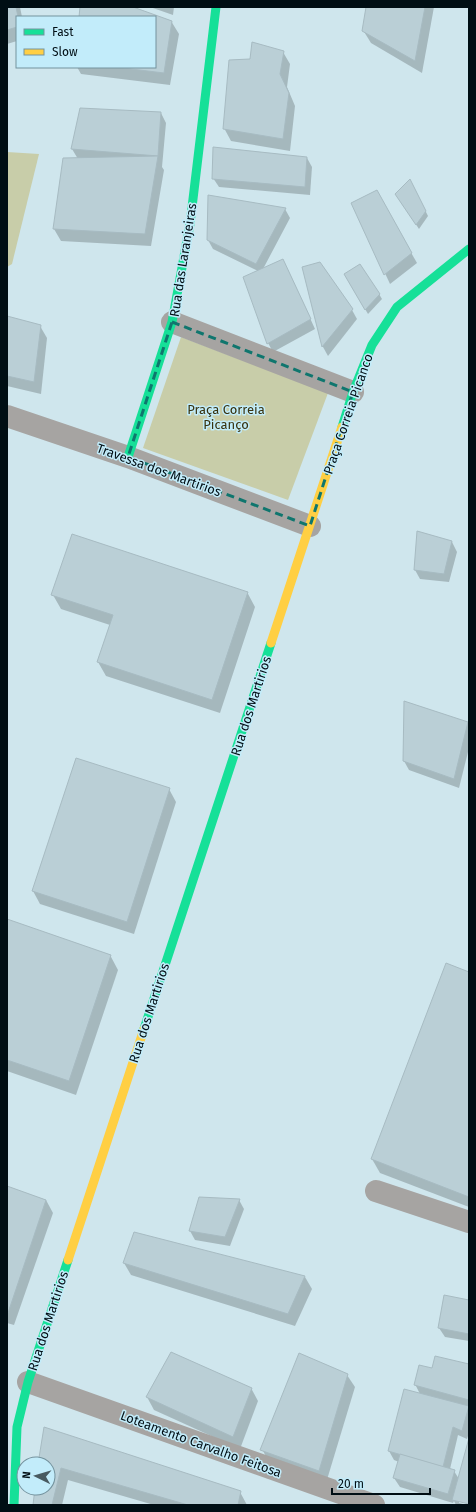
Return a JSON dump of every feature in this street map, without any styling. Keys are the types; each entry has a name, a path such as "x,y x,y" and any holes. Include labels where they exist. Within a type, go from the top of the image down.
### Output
{"street":[{"name":"Rua das Laranjeiras","path":"216,7 190,224 172,322 354,392"},
{"name":"Praça Correia Picanco","path":"310,526 354,392 372,345 397,306 469,249"},
{"path":"128,457 172,322"},
{"name":"Travessa dos Martirios","path":"7,416 128,457 310,526"},
{"name":"Rua dos Martirios","path":"14,1505 17,1427 28,1382 310,526"},
{"path":"376,1191 469,1222"},
{"name":"Loteamento Carvalho Feitosa","path":"28,1382 374,1505"}],"highlighted area":[{"path":"172,322 353,392 310,526 128,457"}],"green space":[{"path":"7,152 39,154 12,264 7,267"},
{"name":"Praça Correia Picanço","path":"181,337 328,393 288,500 143,448"}],"building":[{"path":"7,7 16,7 18,16 16,16 16,27 7,30"},
{"path":"80,7 133,7 172,21 164,73 123,68 156,68 156,16 79,16"},
{"path":"366,7 425,7 415,61 362,31"},
{"path":"252,42 284,51 280,74 289,93 283,139 223,129 229,60 250,59"},
{"path":"80,108 161,112 158,156 71,149"},
{"path":"213,147 307,157 305,187 212,179"},
{"path":"158,156 145,234 53,229 63,158"},
{"path":"410,179 426,211 416,225 395,194"},
{"path":"377,190 412,253 384,275 351,203"},
{"path":"208,195 286,208 256,264 207,240"},
{"path":"283,259 311,319 267,344 243,277"},
{"path":"320,262 353,309 322,347 302,267"},
{"path":"360,264 380,294 365,310 344,274"},
{"path":"7,316 41,325 34,382 7,376"},
{"path":"417,531 452,541 444,574 414,570"},
{"path":"72,534 248,592 212,700 97,662 113,615 51,595"},
{"path":"404,701 468,722 454,779 403,761"},
{"path":"76,758 170,788 127,922 32,891"},
{"path":"7,919 111,955 69,1081 7,1060"},
{"path":"446,963 469,972 469,1197 371,1159"},
{"path":"7,1186 46,1200 8,1313 7,1313"},
{"path":"199,1197 240,1199 225,1237 189,1231"},
{"path":"134,1232 305,1276 288,1314 123,1263"},
{"path":"444,1295 469,1300 469,1334 438,1328"},
{"path":"171,1352 252,1388 233,1437 146,1397"},
{"path":"299,1353 348,1374 319,1471 260,1450"},
{"path":"435,1356 469,1364 469,1400 414,1385 419,1365 432,1368"},
{"path":"404,1389 469,1406 462,1431 453,1427 443,1467 388,1451"},
{"path":"44,1427 241,1491 238,1505 188,1505 61,1468 56,1489 56,1456 39,1456"},
{"path":"469,1438 469,1504 452,1500"},
{"path":"400,1454 455,1470 448,1494 393,1478"},
{"path":"34,1496 54,1496 52,1505 33,1505"}],"traffic: fast":[{"path":"128,457 172,322 190,224 216,7"},
{"path":"342,427 353,392 372,345 397,307 469,249"},
{"path":"144,1029 271,643"},
{"path":"14,1505 17,1427 28,1382 68,1260"}],"traffic: slow":[{"path":"271,643 342,427"},
{"path":"68,1260 144,1029"}]}
